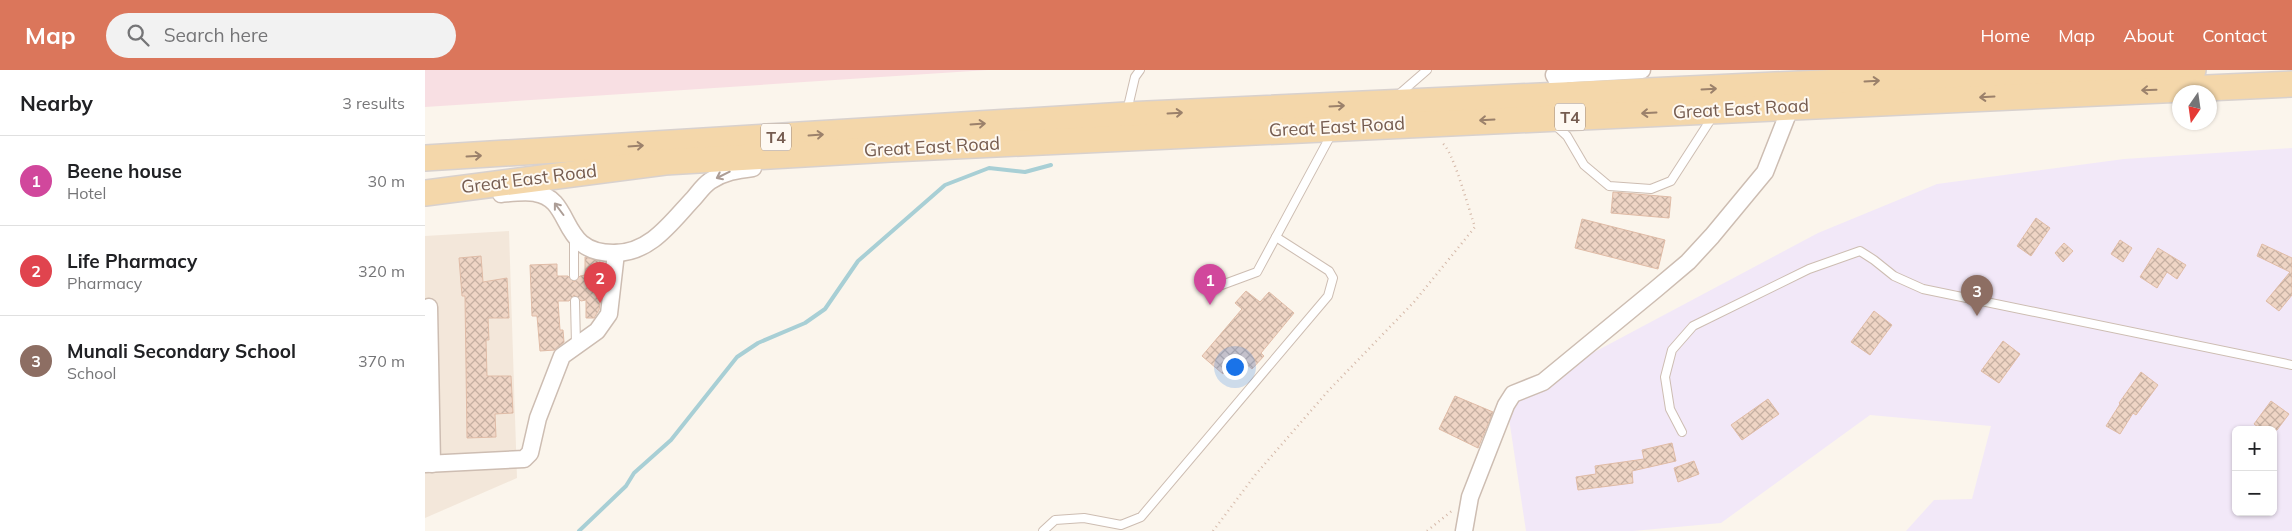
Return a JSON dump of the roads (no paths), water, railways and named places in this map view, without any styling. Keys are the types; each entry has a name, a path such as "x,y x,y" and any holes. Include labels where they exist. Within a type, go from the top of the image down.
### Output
{"main road":[{"name":"Great East Road","path":"425,158 1126,115 1387,103 1557,80 2193,70"},
{"name":"Great East Road","path":"425,193 665,162 1335,127 2292,84"},
{"name":"Great East Road","path":"2250,86 2292,91"}],"street":[{"path":"1557,80 1602,71 1642,70"},
{"path":"1463,531 1470,496 1506,405 1513,394 1543,382 1694,255 1731,215 1765,172 1791,106"},
{"path":"425,193 536,192 552,200 565,217 574,238 596,250 616,253 641,248 654,240 709,182 730,171 775,166 842,163 891,149"},
{"path":"429,307 429,464 524,459 530,452 538,418 562,356 576,344 597,331 609,314 616,253"}],"lane":[{"path":"1126,115 1135,77 1140,70"},
{"path":"1387,103 1427,70"},
{"path":"1547,118 1567,136 1584,165 1609,186 1651,188 1671,181 1717,110"},
{"path":"1219,286 1257,272 1335,127"},
{"path":"1043,531 1055,520 1084,518 1121,525 1141,517 1328,296 1333,278 1329,270 1276,237"},
{"path":"574,238 574,276"},
{"path":"1682,432 1670,409 1665,376 1672,350 1693,326 1809,269 1859,251 1895,276 1923,289 2292,365"},
{"path":"575,301 576,344"}],"waterway":[{"path":"579,531 626,486 634,473 671,440 737,357 758,343 805,323 825,309 858,261 945,185 989,168 1025,172 1051,165"}],"place":[{"name":"Life Pharmacy","path":"600,303"},
{"name":"Beene house","path":"1210,305"},
{"name":"Munali Secondary School","path":"1977,316"}]}
